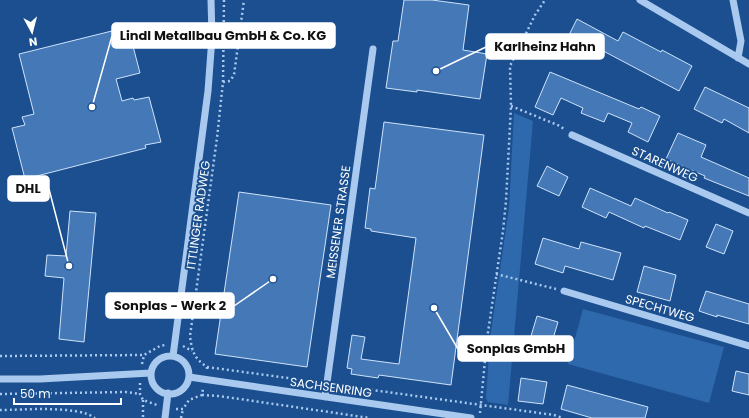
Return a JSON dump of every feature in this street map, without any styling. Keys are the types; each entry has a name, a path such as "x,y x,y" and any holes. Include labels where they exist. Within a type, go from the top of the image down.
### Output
{"street":[{"path":"173,356 208,91 212,37 211,0"},
{"path":"640,0 749,64"},
{"path":"733,0 741,41 738,58"},
{"name":"MEISSENER STRASSE","path":"325,397 373,49"},
{"name":"STARENWEG","path":"572,135 749,213"},
{"name":"SPECHTWEG","path":"564,291 749,346"},
{"path":"173,356 185,362 188,368 189,376 183,389 168,394 156,387 151,373 155,363 163,357 173,356"},
{"path":"0,379 63,378 151,373"},
{"name":"SACHSENRING","path":"189,376 205,380 325,397 424,414 471,418"},
{"path":"165,418 168,394"}],"path":[{"name":"ITTLINGER RADWEG","path":"192,350 190,336 217,138 223,82 224,0"},
{"path":"223,82 230,81 234,75 244,0"},
{"path":"479,418 487,338 506,201 511,106 510,66 535,15 545,0"},
{"path":"511,106 560,126 572,135"},
{"path":"496,274 564,291"},
{"path":"0,356 144,354 160,346 175,344 192,350 198,361 207,367 554,415 563,418"},
{"path":"143,418 143,400 140,394 139,374 144,354"},
{"path":"202,395 207,367"},
{"path":"0,394 126,392 140,394"},
{"path":"181,418 183,409 189,400 202,395 219,396 370,418"},
{"path":"143,400 166,408 183,409"},
{"path":"0,410 82,412 95,418"}],"shaded area":[{"path":"514,113 533,121 508,405 488,402 486,398 490,339 509,208"},
{"path":"583,309 724,347 709,403 568,364"}],"building":[{"path":"404,0 432,0 469,5 463,50 487,54 480,99 417,90 417,92 386,88 393,41 398,41"},
{"path":"577,19 618,41 623,32 692,66 679,91 592,45 589,50 567,39"},
{"path":"128,27 140,73 116,79 122,101 133,98 134,100 149,97 161,142 145,145 146,148 25,179 12,128 25,125 22,117 34,114 19,54"},
{"path":"550,72 639,109 641,107 660,116 648,142 628,132 632,123 608,113 604,122 581,113 583,108 561,98 553,115 535,107"},
{"path":"705,87 749,108 749,133 724,119 722,123 694,109"},
{"path":"384,122 484,135 451,385 379,375 378,378 351,374 352,369 347,368 352,335 365,337 361,359 399,364 416,238 371,231 371,229 365,228 370,188 375,189"},
{"path":"678,133 706,145 701,157 749,178 749,196 704,178 705,176 666,159"},
{"path":"547,166 568,177 559,196 537,186"},
{"path":"590,188 631,206 635,198 668,213 669,212 688,220 680,240 645,226 644,228 609,212 606,218 582,207"},
{"path":"239,192 331,205 307,367 215,354"},
{"path":"70,211 96,213 84,342 59,339 64,278 45,276 47,255 66,256"},
{"path":"716,224 733,231 724,254 706,247"},
{"path":"543,238 579,249 581,242 621,253 613,280 565,266 563,273 535,264"},
{"path":"644,266 676,275 670,301 637,292"},
{"path":"706,291 749,304 749,324 717,315 717,317 699,311"},
{"path":"537,316 558,322 549,352 528,346"},
{"path":"736,371 749,374 749,395 732,391"},
{"path":"521,378 547,382 543,404 518,401"},
{"path":"567,385 648,407 645,418 592,418 561,409"}],"place":[{"name":"Karlheinz Hahn","path":"436,71"},
{"name":"Lindl Metallbau GmbH & Co. KG","path":"92,107"},
{"name":"DHL","path":"69,266"},
{"name":"Sonplas - Werk 2","path":"273,279"},
{"name":"Sonplas GmbH","path":"434,308"}]}
